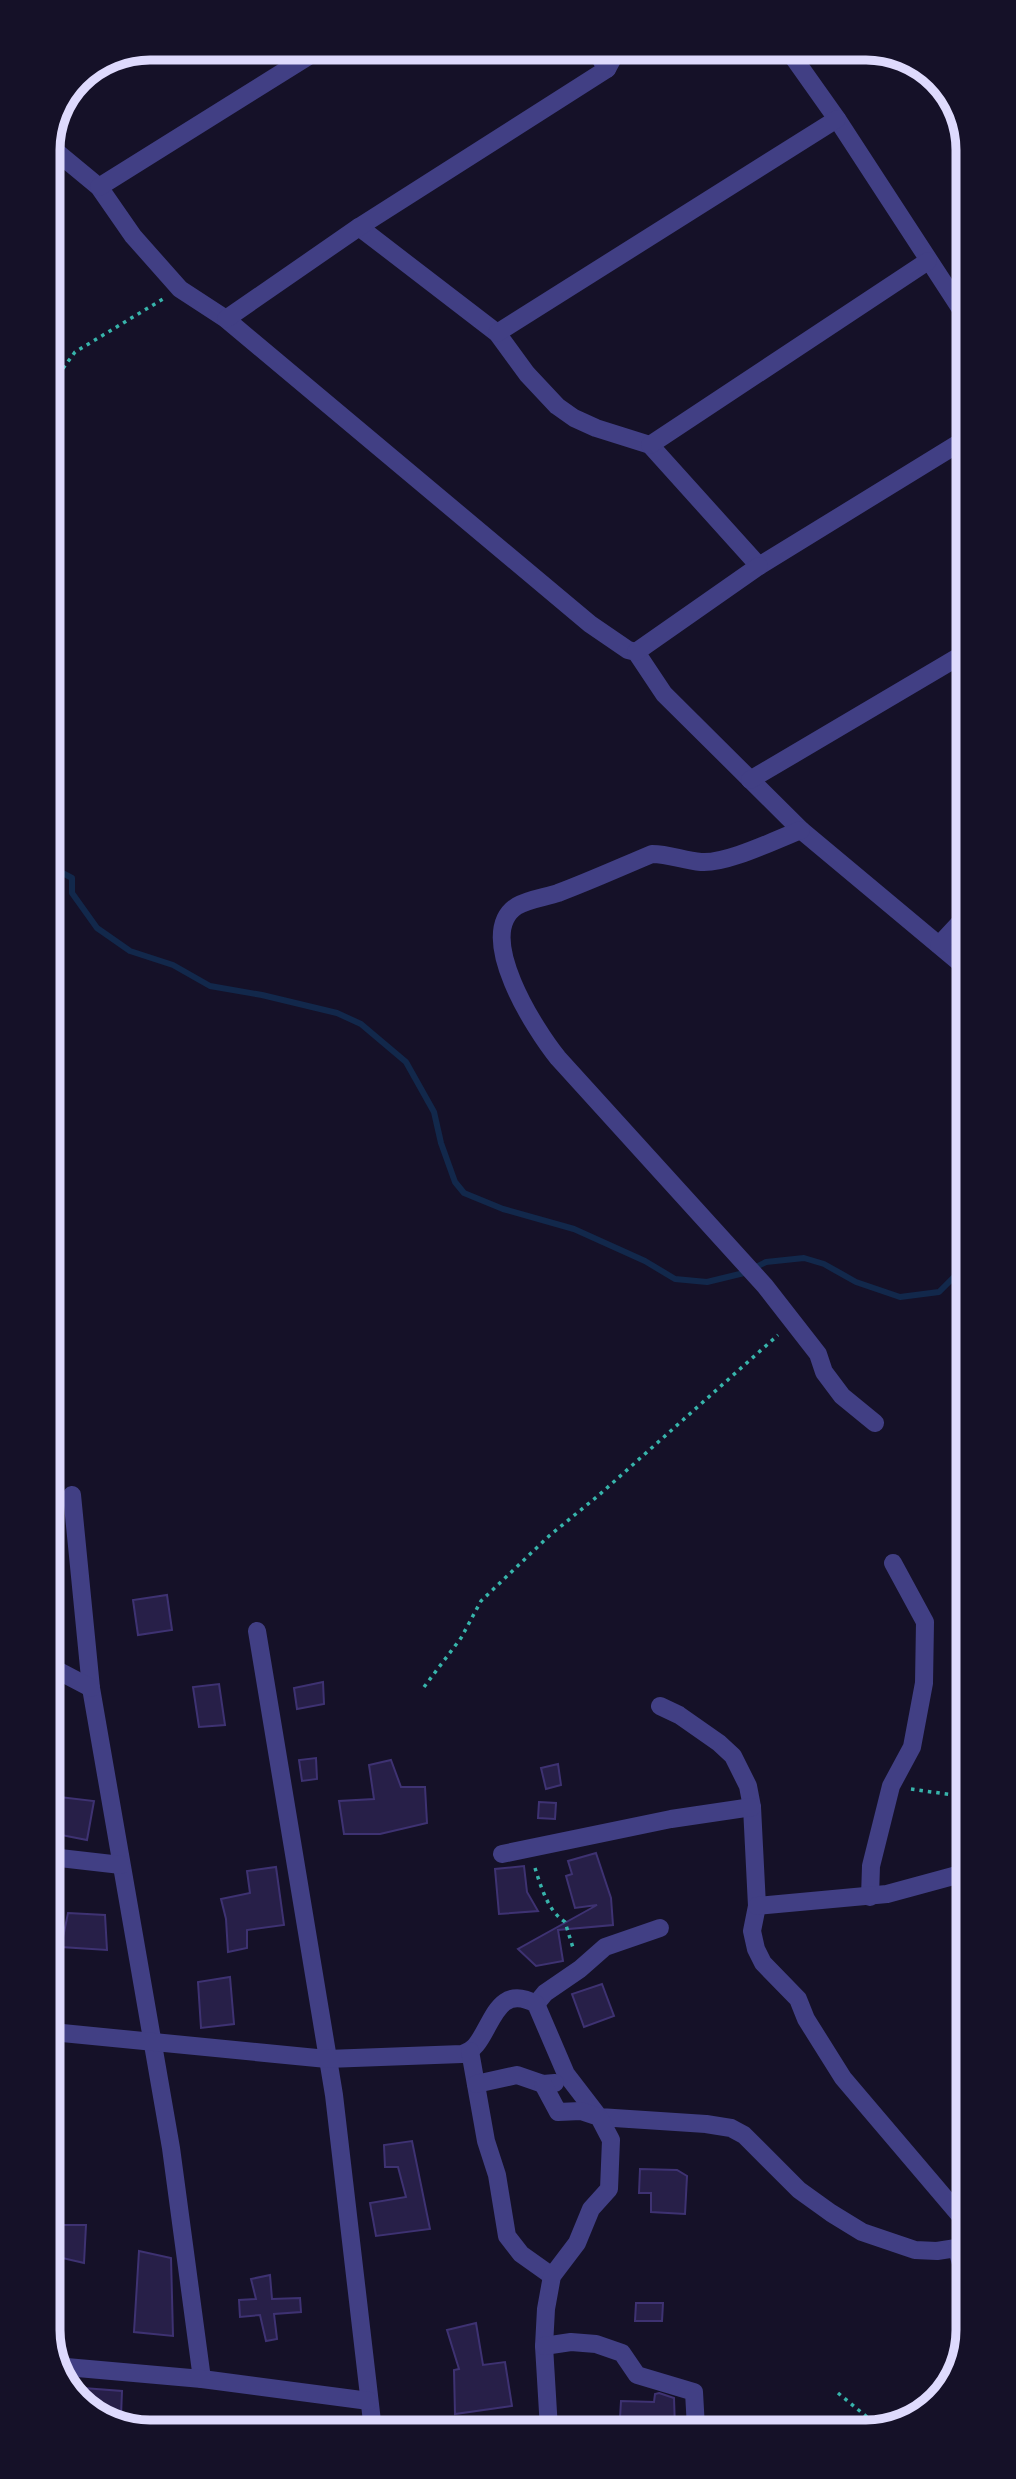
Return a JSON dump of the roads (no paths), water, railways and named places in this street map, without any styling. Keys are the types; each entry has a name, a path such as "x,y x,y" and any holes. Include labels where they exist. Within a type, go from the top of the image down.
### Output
{"street":[{"path":"99,187 302,60"},
{"path":"601,60 607,69"},
{"path":"226,319 359,227 607,69 612,60"},
{"path":"795,60 837,119 956,302"},
{"path":"497,333 837,119"},
{"path":"60,155 99,187 133,236 180,289 226,319 590,624 628,650 636,652 664,694 801,830 956,959"},
{"path":"359,227 497,333 527,374 557,405 574,418 650,446 759,566"},
{"path":"650,446 928,261"},
{"path":"636,652 759,566 956,445"},
{"path":"750,780 956,658"},
{"path":"801,830 719,861 702,862 668,854 652,854 559,893 516,907 503,924 502,945 508,972 538,1034 756,1275 818,1353 824,1372 842,1396 875,1423"},
{"path":"939,945 956,927"},
{"path":"72,1495 91,1688 171,2148 202,2379"},
{"path":"870,1897 871,1866 891,1787 912,1747 925,1683 926,1632 921,1613 893,1563"},
{"path":"257,1631 334,2095 372,2419"},
{"path":"60,1672 91,1688"},
{"path":"660,1706 719,1743 733,1756 748,1786 752,1807 757,1906 752,1931 755,1950 798,1999 806,2019 843,2078 956,2211"},
{"path":"502,1854 671,1819 752,1807"},
{"path":"60,1858 121,1865"},
{"path":"757,1906 870,1897 956,1875"},
{"path":"536,2004 545,1993 580,1969 605,1947 660,1927"},
{"path":"60,2033 327,2059 462,2054 477,2045 502,2004 526,1998 536,2004 566,2074 599,2117 611,2140 608,2189 592,2209 577,2243 552,2276 546,2309 544,2346 548,2420"},
{"path":"470,2050 507,2236 521,2255 552,2276"},
{"path":"476,2084 517,2075 543,2084 572,2082"},
{"path":"543,2084 558,2112 581,2111 599,2117 731,2128 744,2135 799,2190 862,2232 915,2250 956,2249"},
{"path":"544,2346 571,2342 596,2344 622,2353 637,2375 694,2392 696,2420"},
{"path":"68,2367 202,2379 369,2401"}],"waterway":[{"path":"60,872 72,878 72,893 97,928 130,951 173,965 210,986 337,1013 361,1024 406,1062 434,1112 441,1143 455,1182 464,1193 503,1209 574,1229 645,1261 675,1279 707,1282 744,1273 766,1262 804,1258 824,1264 856,1282 900,1297 939,1292 956,1275"}]}
